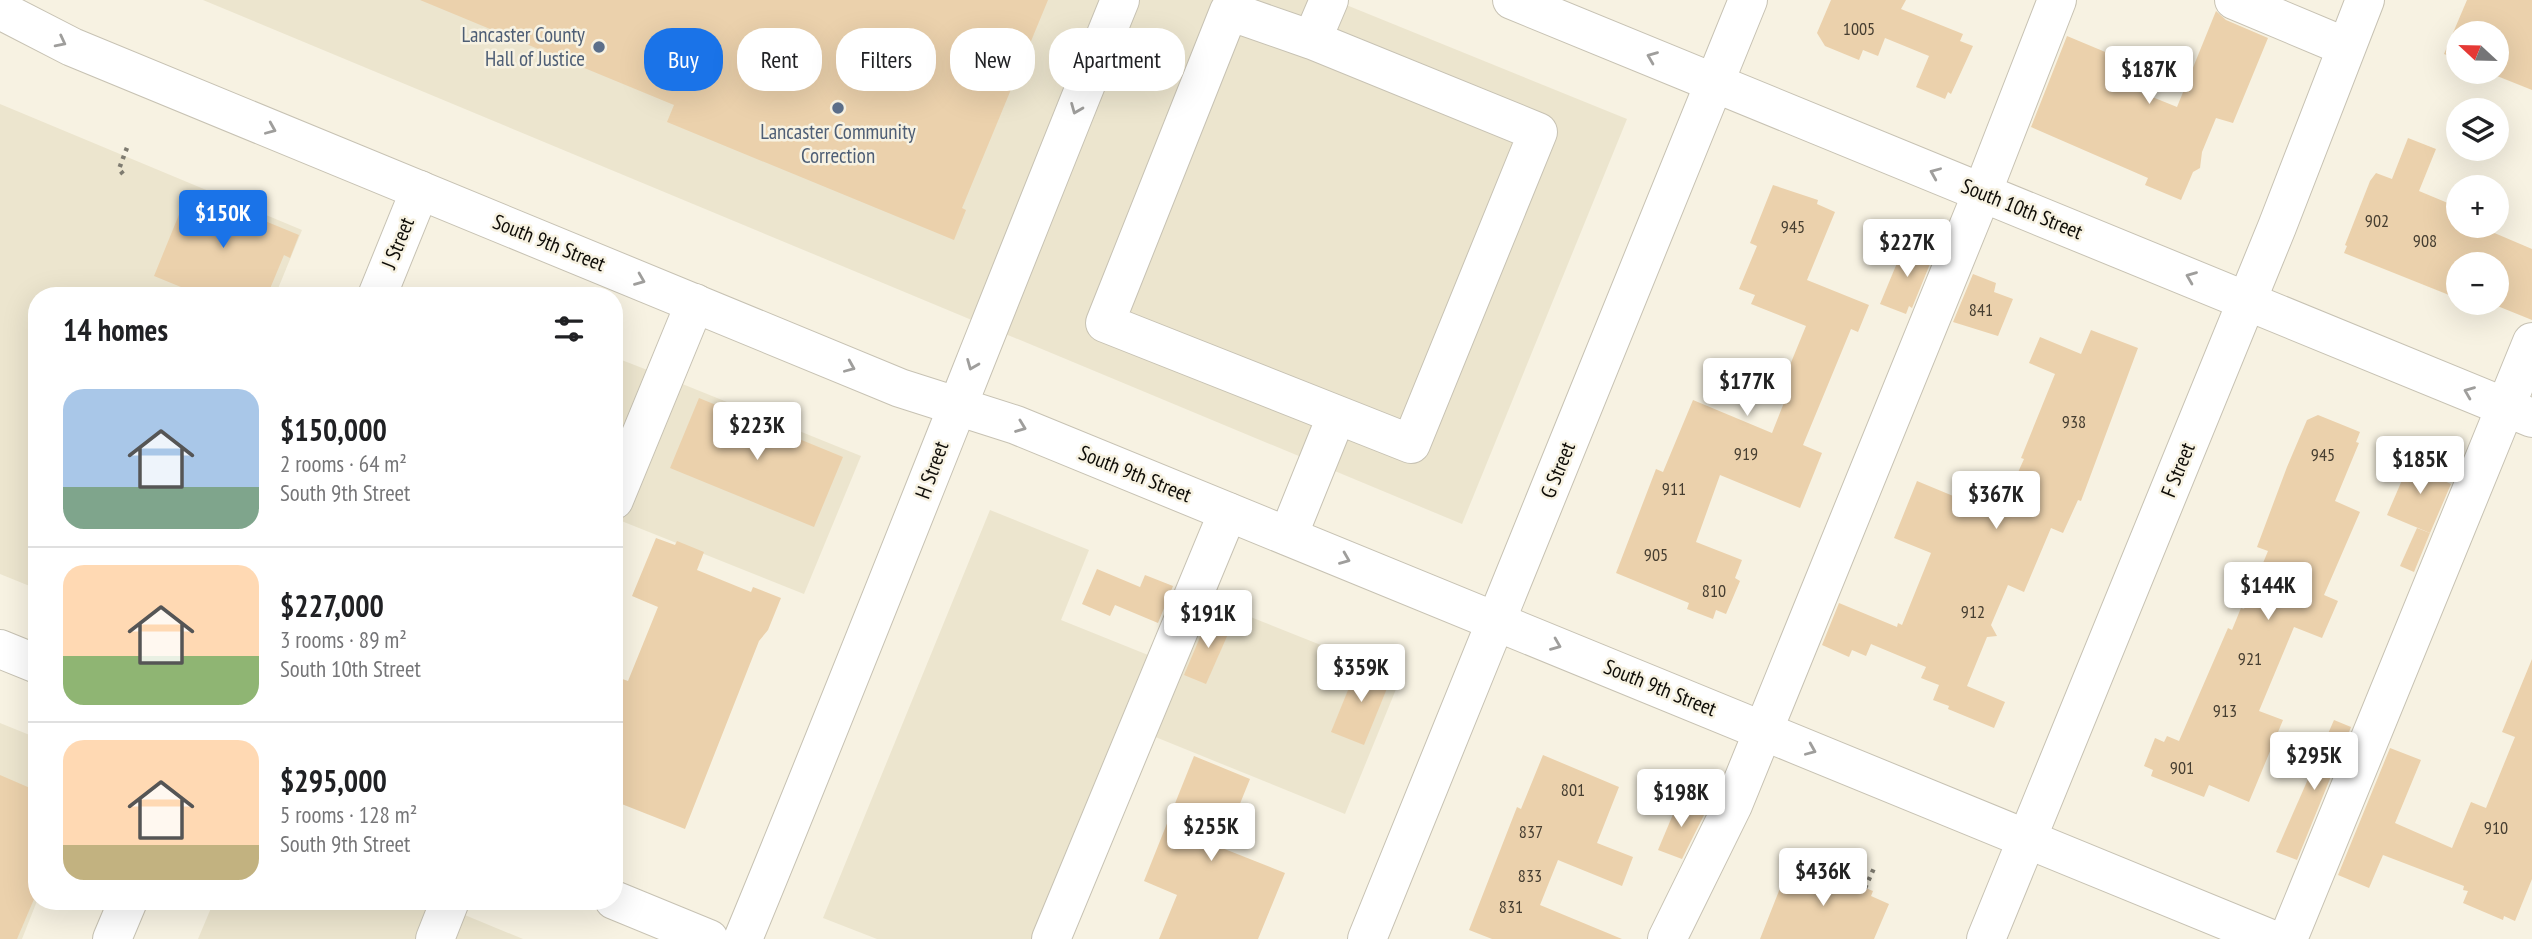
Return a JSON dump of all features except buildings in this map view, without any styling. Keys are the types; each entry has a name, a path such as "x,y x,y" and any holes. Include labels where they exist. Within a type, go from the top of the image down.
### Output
{"main road":[{"name":"H Street","path":"743,939 1120,0"},
{"path":"1312,40 1329,0"},
{"name":"South 10th Street","path":"1512,0 2519,413"},
{"name":"G Street","path":"1367,939 1748,0"},
{"path":"1667,939 1732,804 1763,730 1982,193 2057,0"},
{"path":"2234,0 2346,47"},
{"name":"F Street","path":"1986,939 2247,300 2365,0"},
{"name":"South 9th Street","path":"0,10 72,47 900,388 1016,425 2270,939"},
{"path":"1230,11 1312,40 1538,132 1411,444 1336,416 1105,323 1230,11"},
{"name":"J Street","path":"381,287 420,190"},
{"path":"623,478 695,303"},
{"path":"2288,939 2519,413 2532,342"},
{"path":"1288,536 1336,416"},
{"path":"1051,939 1228,512"},
{"path":"0,649 28,660"},
{"path":"623,904 709,939"},
{"path":"112,939 124,910"},
{"path":"435,939 446,910"}],"path":[{"path":"123,174 119,169 128,145"},
{"path":"1818,869 1827,846"},
{"path":"1865,888 1875,866"}],"shaded area":[{"path":"203,0 1334,0 1627,119 1462,524"},
{"path":"0,104 302,230 279,287 28,287 28,585 0,574"},
{"path":"623,361 655,373 623,451"},
{"path":"675,381 861,456 804,594 623,522 623,510"},
{"path":"990,510 1089,550 1061,620 1158,659 1042,939 877,939 823,918"},
{"path":"1203,598 1401,677 1345,814 1148,734"},
{"path":"0,723 28,734 28,910 33,910 22,939 0,939"},
{"path":"210,910 453,910 523,939 198,939"}],"place":[{"name":"Lancaster County Hall of Justice","path":"599,47"},
{"name":"Lancaster Community Correction","path":"838,108"}]}
